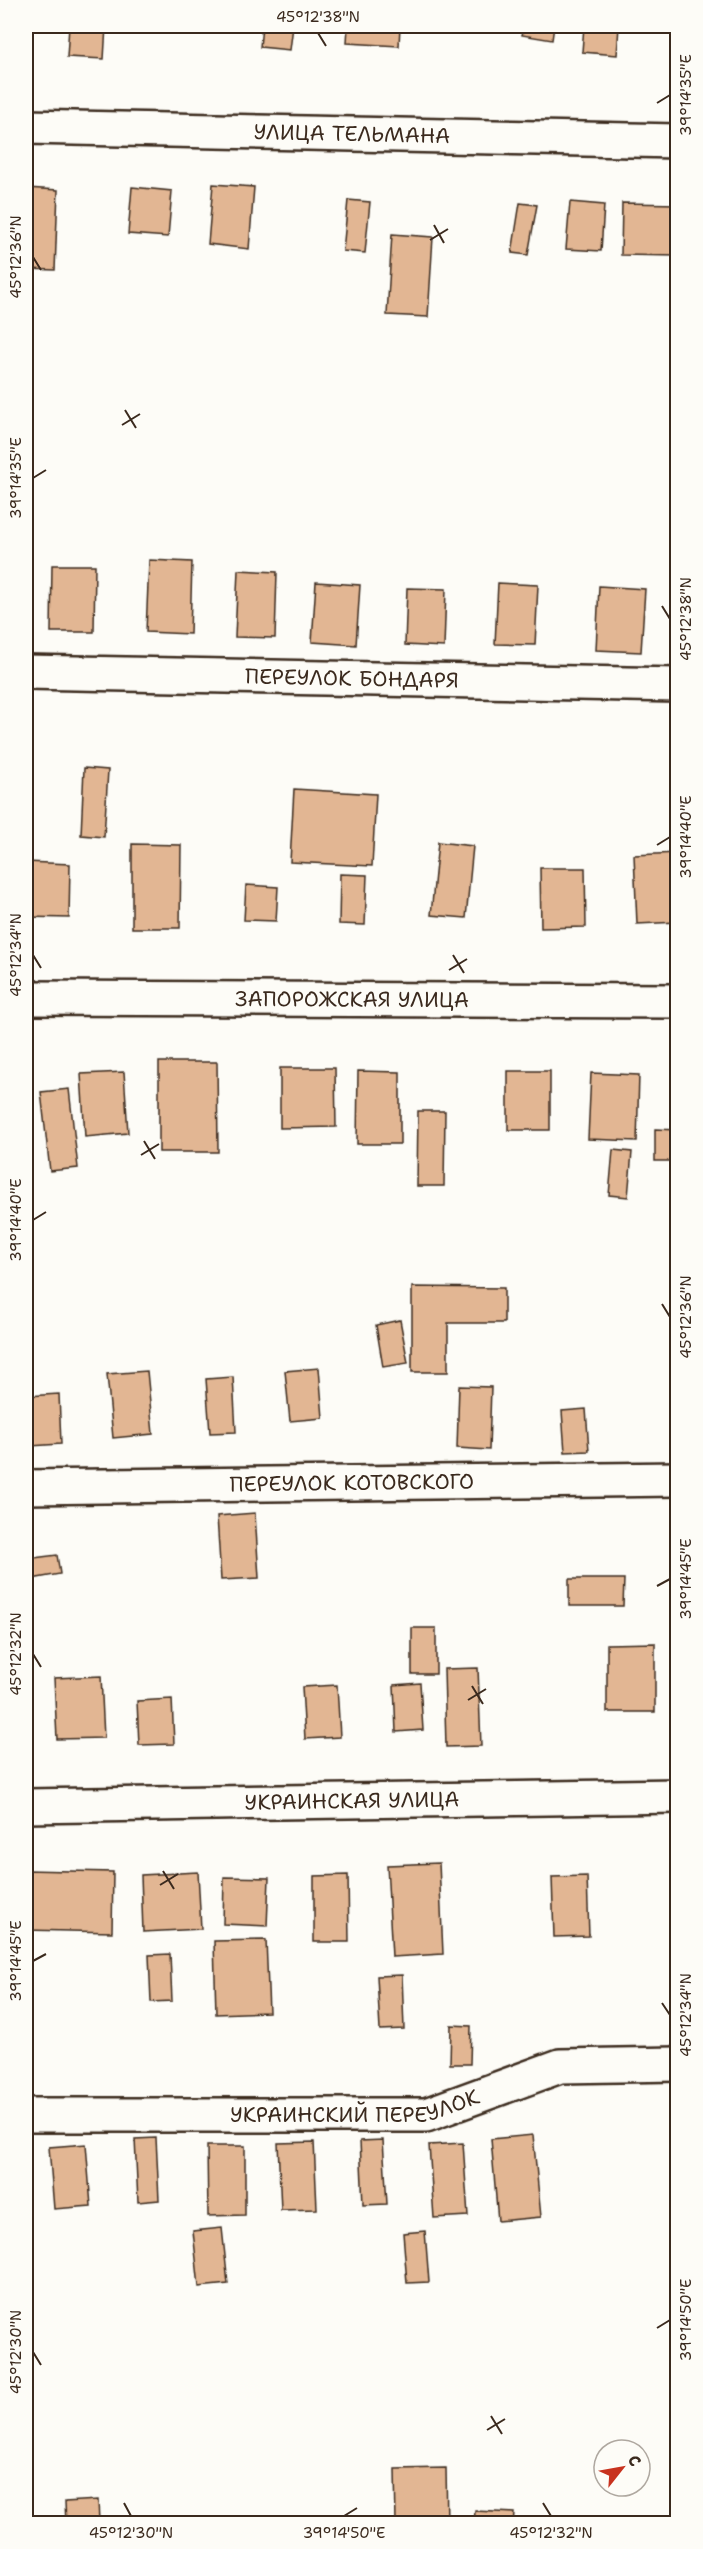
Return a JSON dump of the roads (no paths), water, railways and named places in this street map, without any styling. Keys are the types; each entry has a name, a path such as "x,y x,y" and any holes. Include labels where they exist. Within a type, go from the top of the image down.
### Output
{"street":[{"name":"УЛИЦА ТЕЛЬМАНА","path":"26,127 678,141"},
{"name":"ПЕРЕУЛОК БОНДАРЯ","path":"26,672 678,685"},
{"name":"ЗАПОРОЖСКАЯ УЛИЦА","path":"26,998 678,1001"},
{"name":"ПЕРЕУЛОК КОТОВСКОГО","path":"26,1487 678,1479"},
{"name":"УКРАИНСКАЯ УЛИЦА","path":"26,1806 678,1796"},
{"name":"УКРАИНСКИЙ ПЕРЕУЛОК","path":"26,2115 426,2115 560,2066 678,2064"}]}
